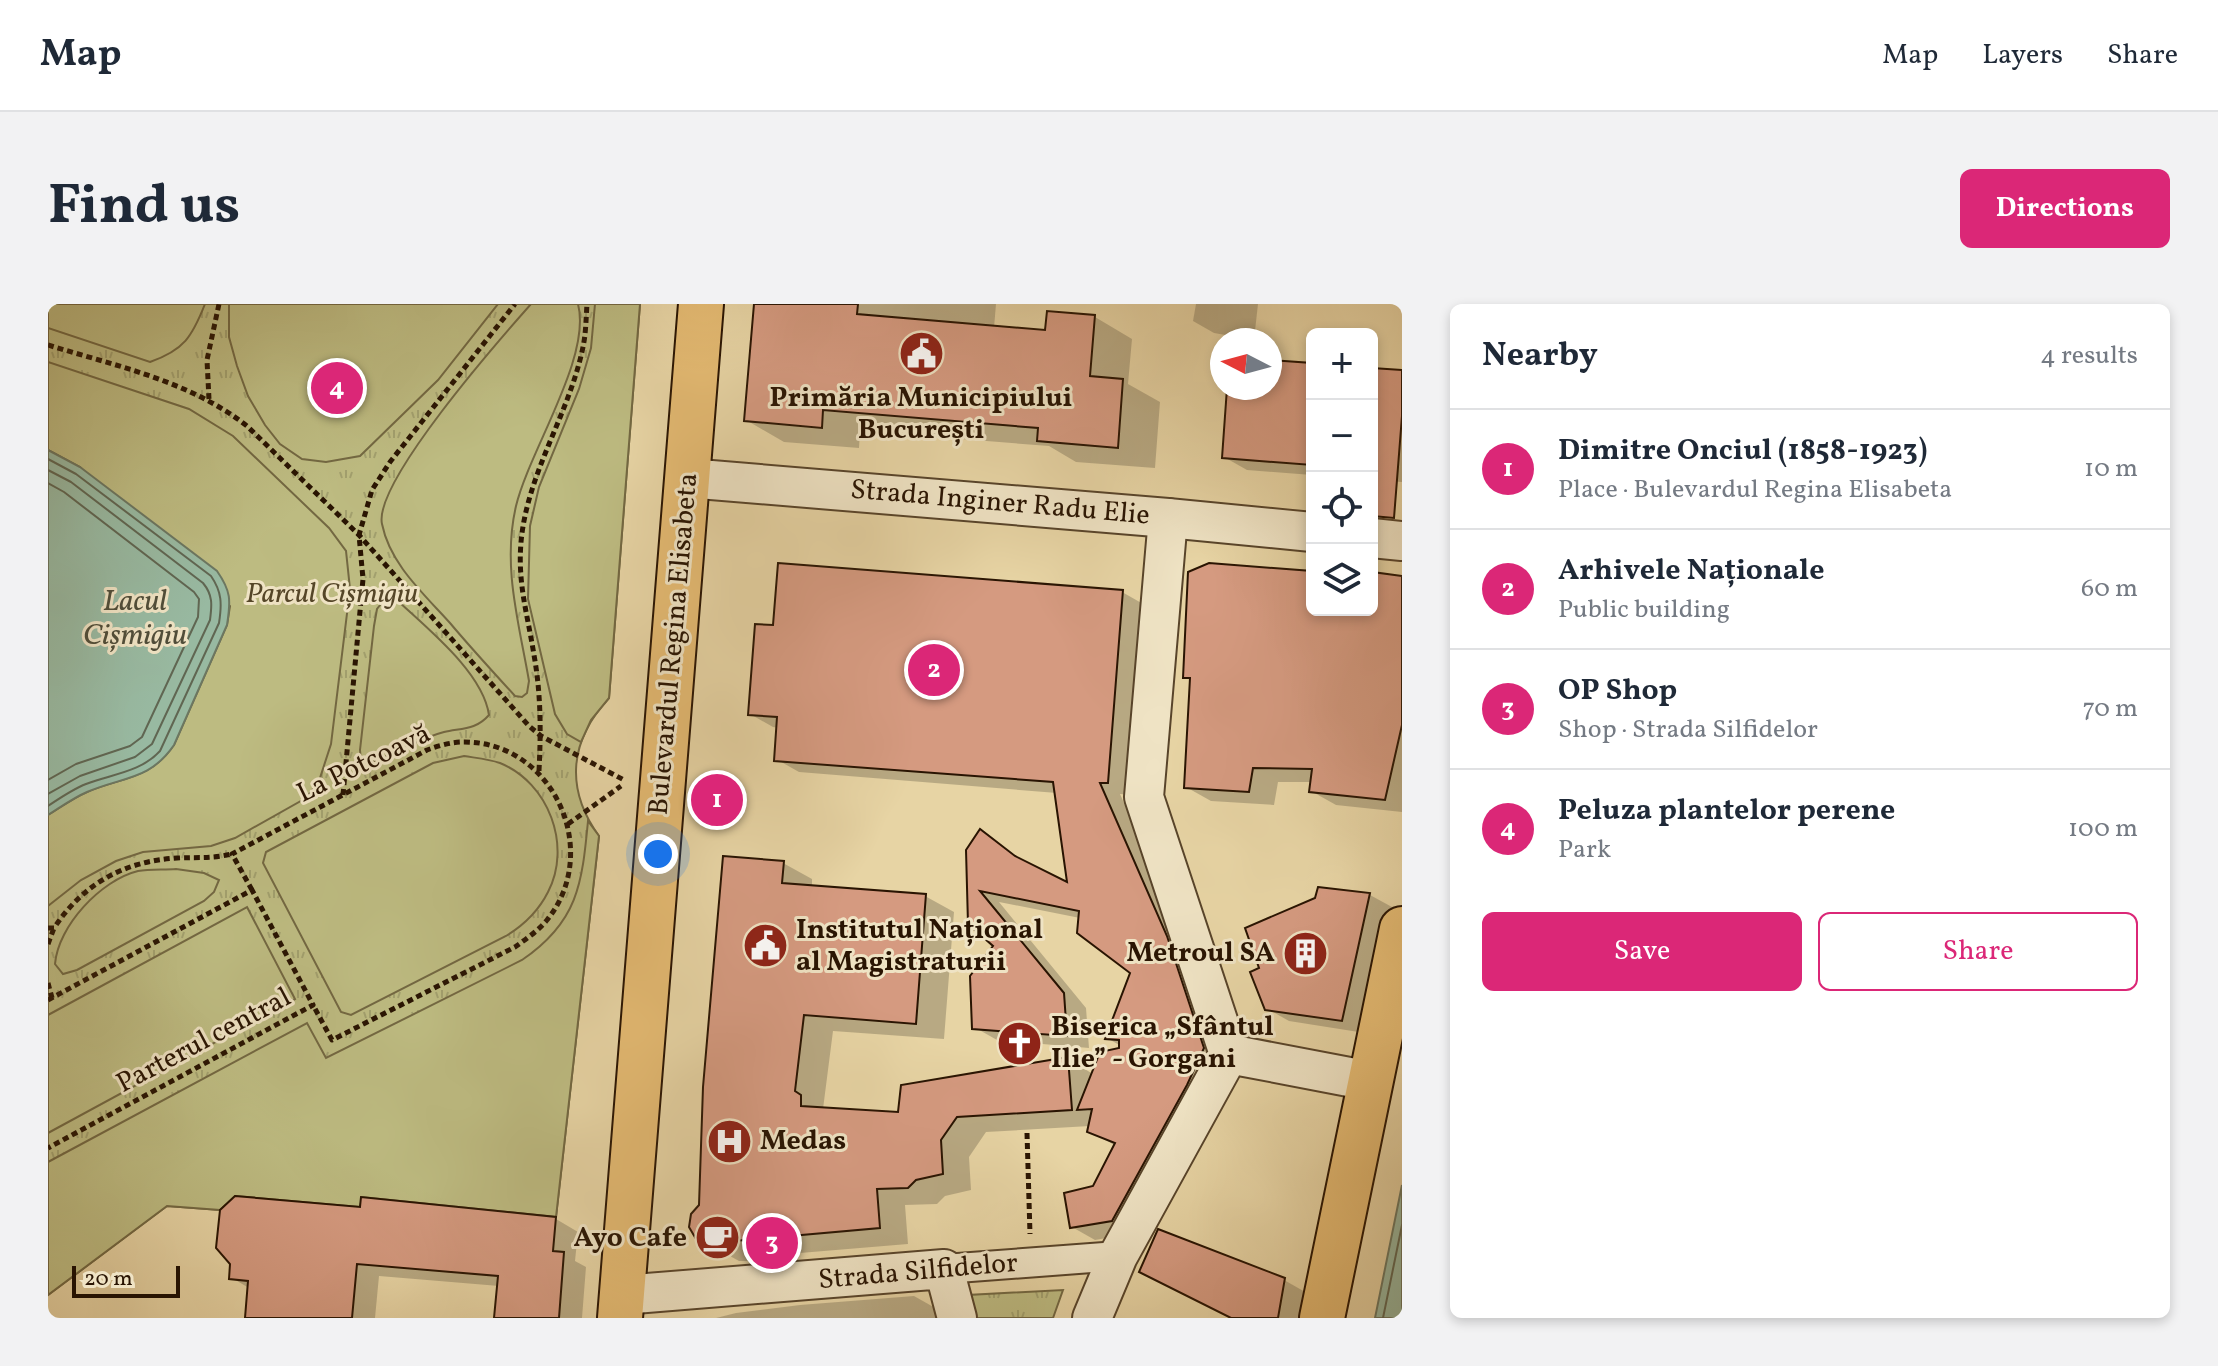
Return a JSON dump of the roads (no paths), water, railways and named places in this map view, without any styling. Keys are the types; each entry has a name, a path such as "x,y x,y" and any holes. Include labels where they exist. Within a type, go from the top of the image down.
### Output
{"main road":[{"name":"Bulevardul Regina Elisabeta","path":"621,1306 701,304"},
{"path":"1322,1318 1402,929"}],"street":[{"name":"Strada Inginer Radu Elie","path":"687,478 1306,531"},
{"path":"1092,1318 1118,1256 1229,1054 1144,797 1168,518"},
{"path":"1378,539 1402,541"},
{"path":"1229,1054 1370,1081"},
{"name":"Strada Silfidelor","path":"621,1306 944,1269 1118,1256"},
{"path":"944,1269 957,1318"}],"water":[{"name":"Lacul Cișmigiu","path":"48,450 80,467 217,571 225,584 229,602 227,625 174,745 165,757 135,776 87,792 48,815"},
{"path":"1402,1185 1402,1318 1375,1318"}],"place":[{"name":"Primăria Municipiului București","path":"921,353"},
{"name":"Peluza plantelor perene","path":"337,388"},
{"name":"Arhivele Naționale","path":"934,670"},
{"name":"Dimitre Onciul (1858-1923)","path":"717,800"},
{"name":"Institutul Național al Magistraturii","path":"765,946"},
{"name":"Metroul SA","path":"1306,953"},
{"name":"Biserica „Sfântul Ilie” - Gorgani","path":"1020,1043"},
{"name":"Medas","path":"729,1141"},
{"name":"Ayo Cafe","path":"718,1238"},
{"name":"OP Shop","path":"772,1243"}],"park label":[{"name":"Parcul Cișmigiu","path":"332,594"}]}
